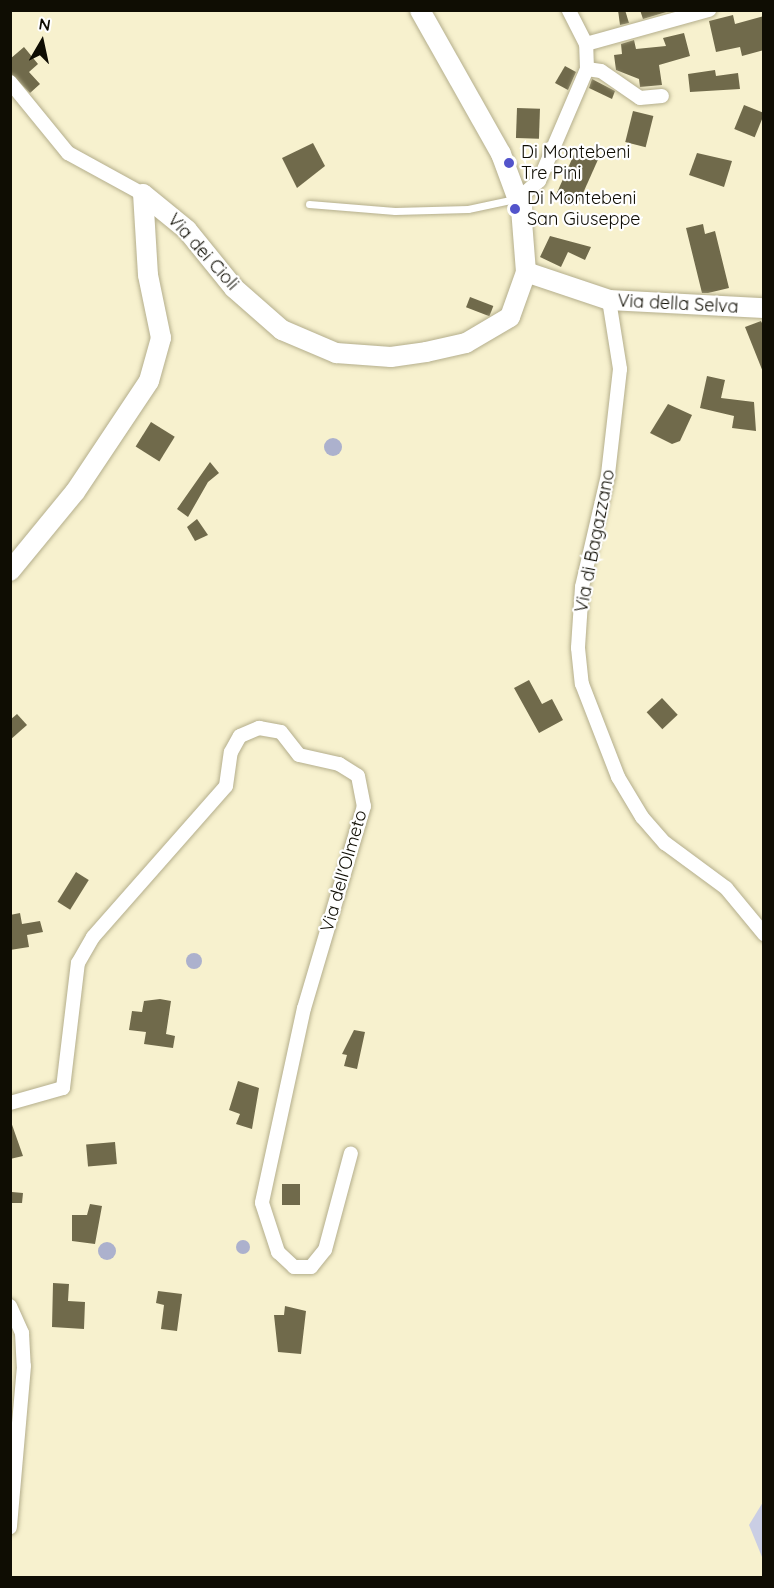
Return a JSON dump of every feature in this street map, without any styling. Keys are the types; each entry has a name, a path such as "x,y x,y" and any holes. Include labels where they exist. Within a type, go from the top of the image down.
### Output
{"street":[{"path":"420,10 501,154 518,199 526,272"},
{"path":"518,199 539,181 587,69 586,44 569,10"},
{"path":"586,44 709,10"},
{"path":"587,69 601,71 640,98 662,96"},
{"path":"10,82 68,153 143,194"},
{"name":"Via dei Cioli","path":"143,194 187,230 234,288 282,330 336,353 391,357 466,343 510,317 526,272"},
{"name":"Via dei Cioli","path":"10,571 75,492 149,381 161,338 148,275 143,194"},
{"name":"Via della Selva","path":"526,272 609,300 764,308"},
{"name":"Via di Bagazzano","path":"609,300 620,369 608,475 582,587 578,648 582,684 618,777 642,817 665,843 726,888 764,934"},
{"name":"Via dell'Olmeto","path":"10,1103 63,1089 78,963 93,937 226,786 231,752 240,736 259,728 281,732 299,755 339,764 358,776 364,806 304,1008 262,1203 278,1252 294,1267 311,1267 325,1250 351,1153"},
{"path":"10,1306 22,1333 24,1366 10,1527"}],"lane":[{"path":"309,204 437,210 518,199"}],"shaded area":[{"path":"333,438 339,441 342,447 339,453 333,456 327,453 324,447 327,441"},
{"path":"194,953 202,961 194,969 186,961"},
{"path":"243,1240 248,1242 250,1247 248,1252 243,1254 238,1252 236,1247 238,1242"},
{"path":"107,1242 113,1245 116,1251 113,1257 107,1260 101,1257 98,1251 101,1245"},
{"path":"763,1502 764,1556 762,1557 749,1525"}],"building":[{"path":"618,10 625,10 629,23 620,25"},
{"path":"640,10 673,10 643,19"},
{"path":"733,15 735,24 764,16 764,50 742,56 740,47 716,52 709,21"},
{"path":"684,33 690,56 659,65 662,85 640,87 639,79 616,70 614,55 622,54 621,44 634,40 636,49 666,46 663,38"},
{"path":"24,47 38,64 29,72 40,84 30,93 10,73 10,59"},
{"path":"565,66 576,72 568,90 555,83"},
{"path":"715,70 716,76 738,73 740,89 690,92 688,74"},
{"path":"592,79 615,91 612,99 589,88"},
{"path":"744,105 764,113 755,137 734,129"},
{"path":"517,108 540,109 539,139 516,138"},
{"path":"633,111 653,116 646,147 625,142"},
{"path":"313,143 325,166 297,188 282,158"},
{"path":"576,150 598,160 577,206 555,197"},
{"path":"697,153 732,161 724,187 689,175"},
{"path":"703,224 705,234 715,231 729,288 708,293 702,293 686,228"},
{"path":"550,236 591,247 585,260 568,252 561,267 540,257"},
{"path":"470,297 493,306 489,316 466,307"},
{"path":"761,321 764,327 763,372 745,327"},
{"path":"707,376 725,380 721,398 754,402 756,431 732,428 734,416 700,408"},
{"path":"668,404 692,415 680,441 672,444 650,433"},
{"path":"151,422 175,437 159,461 136,447"},
{"path":"210,462 219,473 208,482 188,517 177,509"},
{"path":"197,519 208,535 195,541 187,527"},
{"path":"529,680 542,704 552,699 563,720 539,733 514,688"},
{"path":"662,698 678,715 662,729 647,712"},
{"path":"17,714 27,725 10,740 10,720"},
{"path":"76,872 89,880 70,910 57,902"},
{"path":"20,913 22,924 40,921 43,932 27,935 29,947 10,950 10,915"},
{"path":"160,999 171,1001 166,1034 175,1036 173,1048 144,1044 146,1032 129,1030 132,1011 142,1012 144,1001"},
{"path":"354,1030 365,1032 357,1069 344,1066 347,1055 342,1054"},
{"path":"238,1081 259,1088 252,1129 236,1124 240,1114 229,1110"},
{"path":"10,1119 23,1156 10,1159"},
{"path":"115,1142 117,1164 88,1166 86,1145"},
{"path":"282,1184 300,1184 300,1205 282,1205"},
{"path":"12,1192 23,1193 22,1203 12,1203"},
{"path":"90,1204 102,1206 95,1244 72,1241 72,1215 87,1215"},
{"path":"53,1283 69,1284 68,1301 85,1302 84,1329 52,1327"},
{"path":"158,1291 182,1294 177,1331 161,1329 164,1305 156,1303"},
{"path":"285,1306 306,1311 301,1354 278,1352 274,1315 284,1315"}],"place":[{"name":"Di Montebeni Tre Pini","path":"509,163"},
{"name":"Di Montebeni San Giuseppe","path":"515,209"}]}
